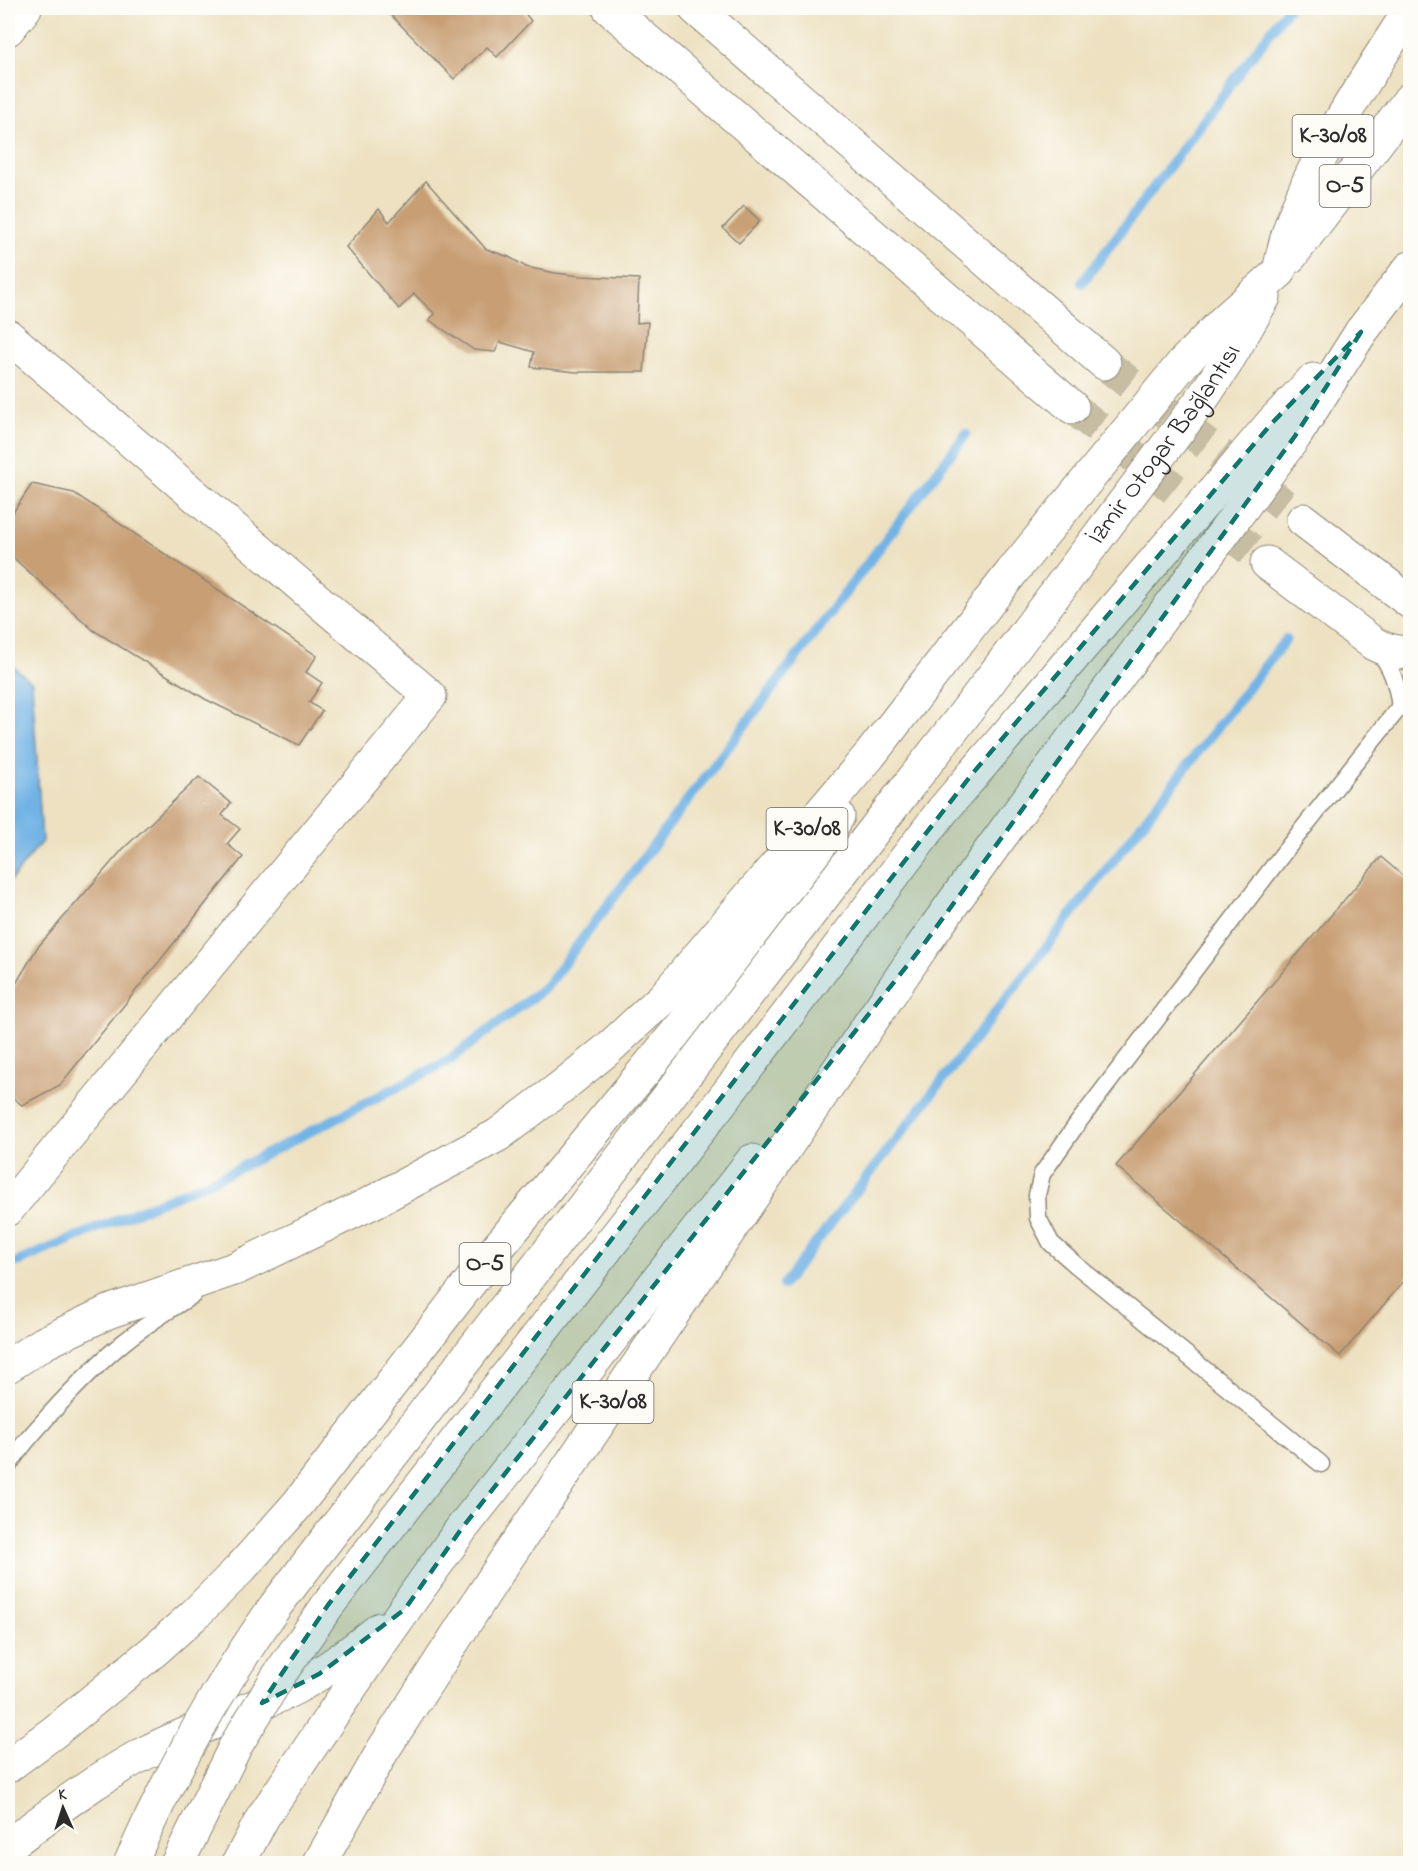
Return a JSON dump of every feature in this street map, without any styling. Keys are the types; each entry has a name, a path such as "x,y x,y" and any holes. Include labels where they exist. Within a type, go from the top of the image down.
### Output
{"main road":[{"path":"8,29 26,8"},
{"path":"609,8 1072,407"},
{"path":"695,8 1104,363"},
{"name":"K-30/08","path":"237,1268 373,1202 498,1135 608,1049 664,997 870,756 1012,572 1171,377 1213,332 1279,272 1289,229 1309,179 1356,96 1410,10"},
{"name":"İzmir Otogar Bağlantısı","path":"130,1863 168,1781 233,1670 282,1597 960,720 1202,399 1226,363 1279,272 1410,99"},
{"path":"177,1863 236,1745 279,1675 328,1605 728,1093 943,810 1272,423 1361,332 1410,268"},
{"name":"K-30/08","path":"319,1863 382,1750 503,1564 921,948 1295,436 1361,332 1410,297"},
{"path":"8,336 430,696 8,1209"},
{"path":"1303,520 1410,602"},
{"path":"1267,563 1374,644 1401,654 1410,652"},
{"name":"O-5","path":"8,1766 54,1732 194,1615 240,1569 297,1505 486,1263 760,932 817,853 870,756"},
{"path":"238,1863 263,1817 462,1528 921,948"},
{"path":"8,1366 44,1343 108,1312 237,1268"},
{"path":"8,1846 94,1782 159,1746 286,1692 311,1679 351,1652 405,1610"}],"lane":[{"path":"1374,644 1387,661 1405,700"},
{"path":"1321,1464 1051,1243 1038,1218 1037,1195 1042,1174 1077,1124 1285,851 1405,700 1410,687"},
{"name":"K-30/08","path":"8,1467 12,1458 40,1425 124,1342 160,1316 237,1268"}],"highlighted area":[{"path":"1361,332 1295,436 921,948 462,1528 405,1609 319,1674 262,1703 328,1605 972,774 1272,423"}],"water":[{"path":"8,662 32,682 42,841 8,884"}],"building":[{"path":"384,8 521,8 531,21 497,57 487,47 454,79"},
{"path":"426,181 486,249 509,257 526,267 555,273 639,279 637,323 648,322 644,372 576,372 531,367 534,352 500,342 495,352 474,350 429,320 435,314 414,294 399,309 346,247 379,209 389,222"},
{"path":"744,206 760,221 739,243 723,228"},
{"path":"32,484 74,493 317,656 306,672 322,683 309,702 322,711 299,745 205,699 93,630 8,553 8,520"},
{"path":"199,777 231,803 222,815 240,829 227,844 243,857 60,1085 22,1105 8,1094 8,997 37,948 123,849"},
{"path":"1381,857 1410,882 1410,1274 1340,1356 1116,1166"}],"waterway":[{"path":"1082,283 1288,8"},
{"path":"17,1262 229,1173 448,1061 545,988 966,434"},
{"path":"783,1285 1286,639"}],"tunnel":[{"path":"1104,363 1303,520"},
{"path":"1072,407 1267,563"}]}
